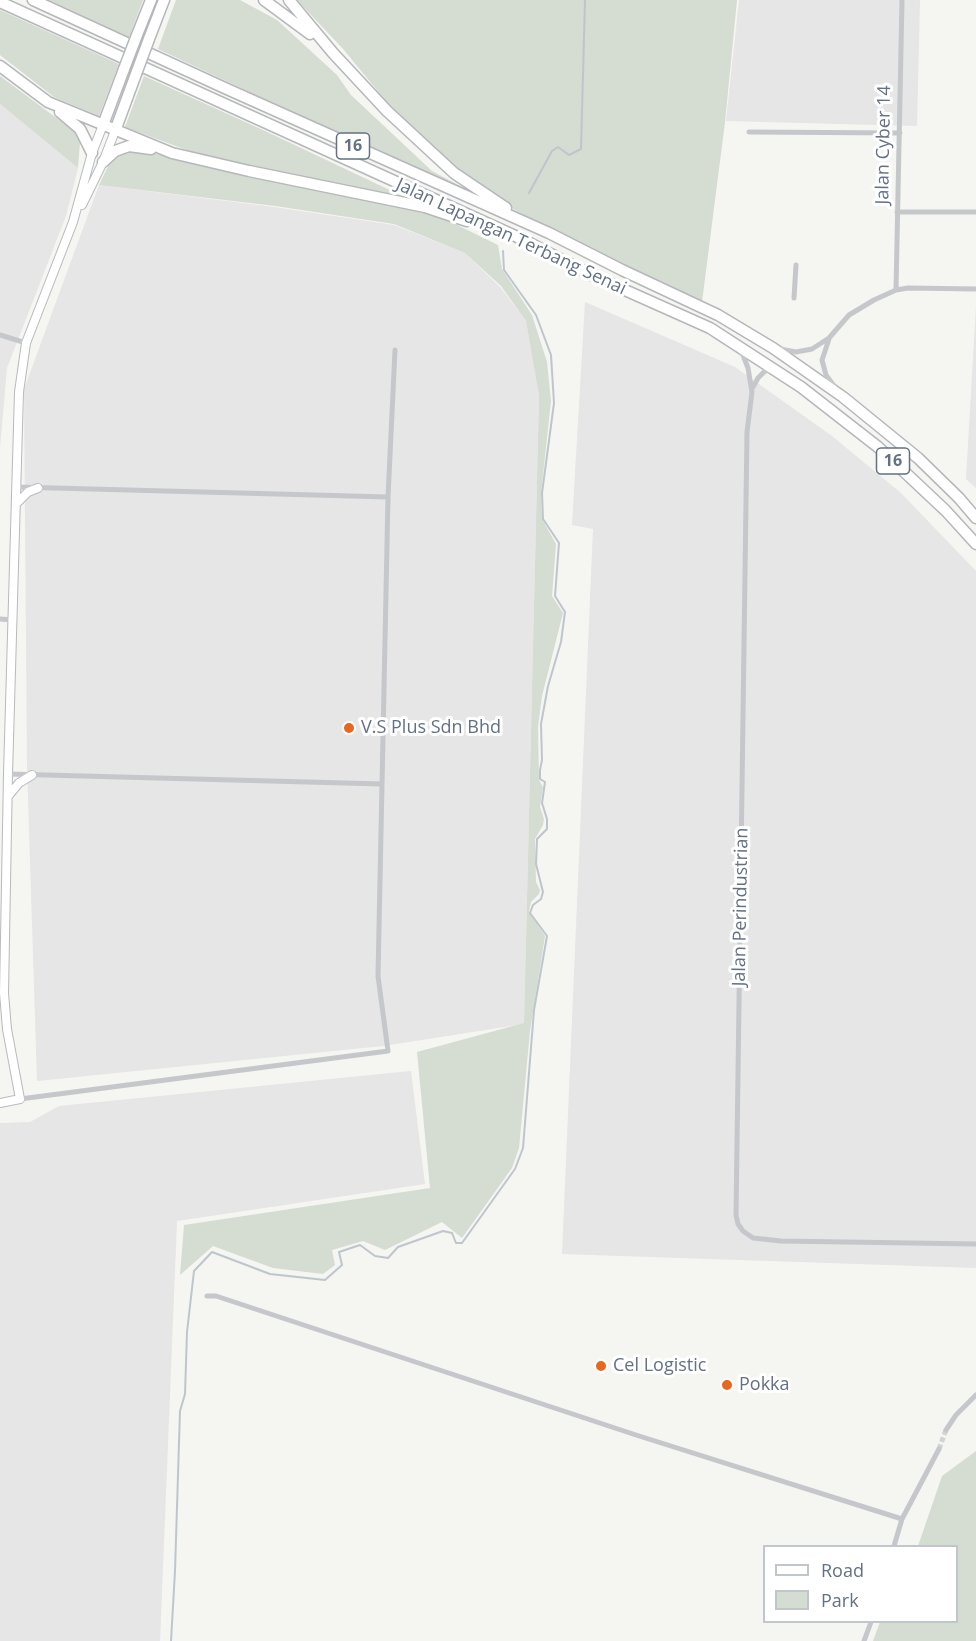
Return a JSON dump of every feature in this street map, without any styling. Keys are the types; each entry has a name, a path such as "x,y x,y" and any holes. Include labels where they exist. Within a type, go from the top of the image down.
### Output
{"highway":[{"name":"Jalan Lapangan Terbang Senai","path":"33,0 549,233 718,315 773,348 843,398 918,458 976,518"},
{"path":"103,125 151,0"},
{"path":"115,131 164,0"},
{"path":"264,0 291,18 333,53"},
{"path":"289,0 333,53 435,158 475,189 549,233"},
{"name":"Jalan Lapangan Terbang Senai","path":"0,2 524,240 589,274 710,328 801,387 878,447 946,511 976,544"},
{"path":"0,66 80,129 92,153"},
{"path":"48,102 172,153"},
{"path":"104,162 115,151 129,146 172,153 425,207 524,240"}],"main road":[{"path":"0,1102 20,1099 4,993 18,392 26,343 73,222 92,153 103,125"},
{"path":"73,222 104,162 115,131"},
{"path":"16,504 23,496 38,488"},
{"path":"8,795 19,783 32,775"}],"street":[{"name":"Jalan Cyber 14","path":"896,290 902,0"},
{"path":"749,132 900,133"},
{"path":"897,212 976,212"},
{"path":"794,298 796,265"},
{"path":"773,348 796,352 812,349 829,338 849,315 896,290 908,288 976,289"},
{"path":"0,334 26,343"},
{"path":"829,338 822,360 829,379 843,398"},
{"name":"Jalan Perindustrian","path":"740,348 748,368 752,392 747,432 736,1215 738,1224 753,1238 772,1240 976,1244"},
{"path":"20,1099 388,1051 378,976 388,497 395,350"},
{"path":"752,392 761,374 775,370"},
{"path":"17,487 388,497"},
{"path":"0,619 13,620"},
{"path":"8,774 382,784"},
{"path":"207,1296 216,1296 627,1432 902,1519"},
{"path":"946,1430 956,1415 976,1395"},
{"path":"894,1545 902,1519 939,1449"},
{"path":"864,1641 870,1623"}],"shaded area":[{"path":"739,0 920,0 917,126 726,121"},
{"path":"0,104 78,168 66,216 7,368 0,448"},
{"path":"99,185 394,225 465,253 500,287 526,321 539,396 524,1024 383,1046 37,1081 27,765 24,389"},
{"path":"585,302 735,367 832,436 901,493 976,571 976,1268 562,1254 593,529 572,525"},
{"path":"976,306 976,488 966,479"},
{"path":"411,1071 425,1184 177,1221 160,1641 0,1641 0,1123 30,1122 59,1106"}],"green space":[{"path":"46,0 143,0 128,40"},
{"path":"176,0 240,0 277,20 337,75 351,95 432,171 464,188 466,192 158,49"},
{"path":"297,0 737,0 725,122 702,302 537,223 481,190 407,127 344,50"},
{"path":"0,10 119,64 99,116 54,97 0,55"},
{"path":"0,76 74,131 80,142 78,168 0,104"},
{"path":"144,76 415,202 205,157 125,127"},
{"path":"138,150 420,210 498,245 502,269 532,315 547,362 551,401 541,493 542,519 556,544 552,596 563,613 542,696 538,727 539,780 543,787 540,807 544,819 535,839 536,882 540,890 531,902 529,912 545,936 530,1031 519,1148 512,1168 462,1238 442,1222 385,1250 363,1241 332,1250 335,1265 323,1274 273,1268 213,1246 180,1275 184,1225 430,1188 417,1052 524,1023 539,396 526,321 501,286 465,253 394,224 275,206 99,185 112,158 126,151"},
{"path":"976,1451 976,1641 873,1641 880,1623 958,1623 958,1545 918,1545 942,1476"}],"waterway":[{"path":"529,193 552,151 558,147 569,155 581,149 585,0"},
{"path":"171,1641 180,1411 185,1394 187,1332 194,1271 212,1252 270,1274 325,1280 342,1265 339,1252 360,1245 375,1256 388,1258 398,1247 443,1231 452,1233 456,1243 462,1243 515,1169 523,1148 534,1010 547,936 530,913 533,905 541,899 543,892 536,864 537,839 547,829 547,819 542,803 545,782 540,779 541,724 548,686 561,642 565,612 555,596 559,543 543,519 542,493 554,403 551,355 536,315 504,270 503,251"}],"tunnel":[{"path":"939,1449 946,1430"}],"place":[{"name":"V.S Plus Sdn Bhd","path":"349,728"},
{"name":"Cel Logistic","path":"601,1366"},
{"name":"Pokka","path":"727,1385"}]}
